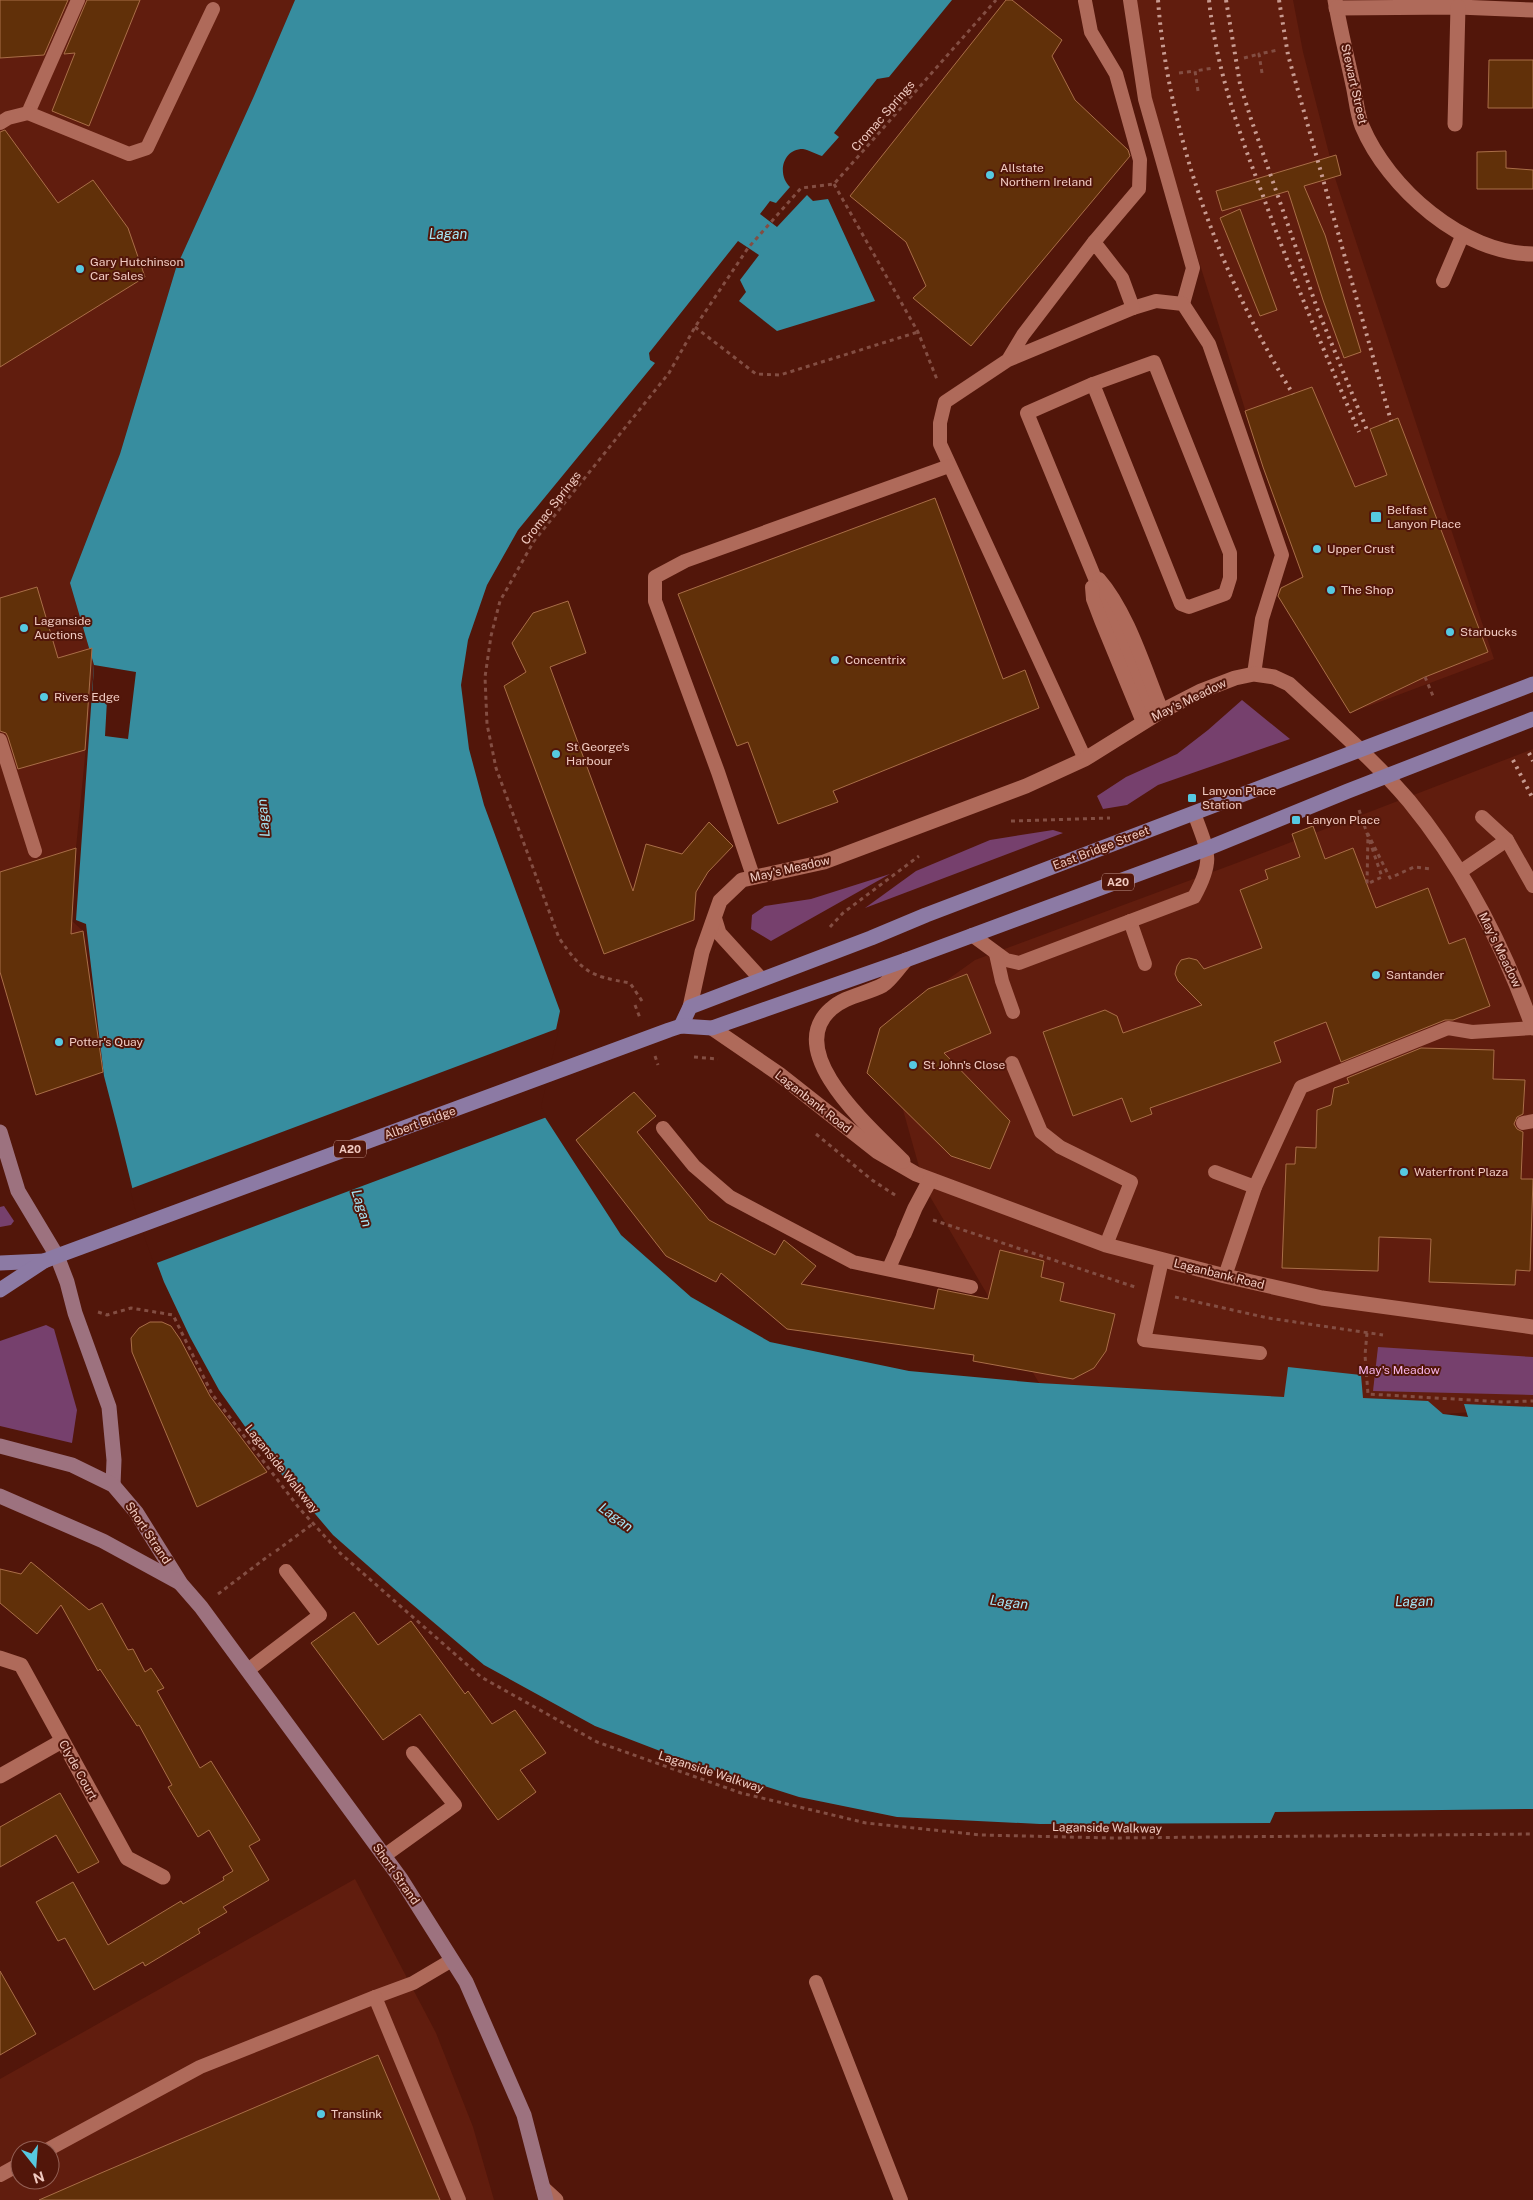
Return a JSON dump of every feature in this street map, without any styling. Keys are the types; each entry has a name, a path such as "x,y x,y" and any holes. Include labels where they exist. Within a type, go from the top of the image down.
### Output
{"main road":[{"name":"East Bridge Street","path":"690,1007 1533,684"},
{"name":"A20","path":"681,1026 712,1028 906,960 1206,849 1533,719"},
{"path":"681,1026 690,1007"},
{"name":"Albert Bridge","path":"51,1259 681,1026"},
{"path":"0,1132 18,1191 51,1259 67,1282 75,1313 109,1407 114,1460 113,1485"},
{"name":"A20","path":"0,1263 51,1259"},
{"name":"A20","path":"0,1290 51,1259"},
{"name":"Short Strand","path":"0,1446 72,1465 113,1485 136,1512 181,1584 201,1606 401,1879 466,1982 524,2115 545,2194"},
{"name":"Short Strand","path":"0,1496 103,1541 181,1584"}],"street":[{"path":"1335,4 1533,10"},
{"name":"Stewart Street","path":"1335,4 1362,125 1380,159 1405,190 1435,216 1463,234 1489,247 1522,254 1533,254"},
{"path":"1455,124 1458,7"},
{"name":"May's Meadow","path":"690,1007 702,952 720,901 742,880 752,876 796,870 824,862 1026,786 1085,759 1153,716 1201,691 1236,678 1254,674 1274,677 1289,684 1361,751 1409,802 1458,870 1514,976 1533,1028"},
{"path":"714,920 719,933 762,979"},
{"name":"Laganbank Road","path":"906,960 884,984 847,999 831,1009 821,1021 816,1041 819,1057 826,1073 842,1098 916,1174"},
{"name":"Laganbank Road","path":"712,1028 779,1074 878,1152 916,1174 1106,1245 1225,1276 1322,1298 1533,1326"},
{"path":"904,1234 930,1180"},
{"name":"Clyde Court","path":"0,1658 21,1665 127,1858 163,1877"},
{"path":"0,1776 62,1741"},
{"path":"545,2194 556,2200"}],"lane":[{"path":"28,113 78,0"},
{"path":"1008,360 1023,335 1094,242 1139,189 1140,160 1116,74 1091,32 1085,0"},
{"path":"1130,0 1145,99 1193,268 1183,304 1209,344 1282,555 1262,620 1254,674"},
{"path":"0,123 8,118 28,113 129,154 147,148 213,9"},
{"path":"1443,281 1463,234"},
{"path":"1094,242 1122,278 1133,308"},
{"path":"1085,759 949,466 940,444 940,423 945,402 1008,360 1133,308 1156,301 1183,304"},
{"path":"1093,384 1181,604 1189,607 1224,594 1230,578 1230,553 1154,362 1093,384 1027,413 1090,569 1093,599 1153,716"},
{"path":"752,876 718,772 655,601 655,576 685,561 949,466"},
{"path":"1090,569 1110,592 1122,613 1153,716"},
{"path":"0,740 35,851"},
{"path":"972,935 1006,960 1019,963 1194,897 1207,870 1206,849 1194,813"},
{"path":"1482,817 1507,840 1533,886"},
{"path":"1458,870 1507,840"},
{"path":"1130,922 1146,964"},
{"path":"996,954 1002,981 1013,1012"},
{"path":"1225,1276 1255,1187 1301,1087 1448,1028 1472,1032 1533,1028"},
{"path":"1012,1063 1041,1132 1060,1148 1130,1182 1106,1245"},
{"path":"663,1128 694,1166 730,1196 853,1262 889,1268 971,1287"},
{"path":"1214,1172 1255,1187"},
{"path":"889,1268 904,1234"},
{"path":"1162,1260 1144,1340 1260,1353"},
{"path":"248,1670 320,1615 286,1571"},
{"path":"384,1856 455,1805 413,1753"},
{"path":"60,2142 200,2067 413,1983 452,1960"},
{"path":"816,1982 901,2200"},
{"path":"375,1997 459,2200"}],"path":[{"name":"Cromac Springs","path":"642,1002 630,983 591,974 574,959 559,938 496,768 487,724 485,677 491,636 500,601 534,541 669,373 695,327 748,248 801,188 834,184 996,0"},
{"path":"1244,58 1278,50"},
{"path":"1259,54 1262,73"},
{"path":"1179,73 1213,68"},
{"path":"1195,71 1198,91"},
{"path":"834,184 918,332 945,402"},
{"path":"695,327 756,374 780,375 918,332"},
{"path":"1425,677 1433,696"},
{"path":"1358,807 1382,878 1367,884 1368,834 1390,878 1414,867 1429,870 1458,870"},
{"path":"1011,821 1110,818"},
{"path":"830,928 843,913 920,856"},
{"path":"1019,1248 1082,1271 1154,1292 1268,1318 1383,1335"},
{"name":"Laganside Walkway","path":"75,1313 91,1310 107,1315 131,1308 173,1315 212,1394 298,1508 340,1553 482,1677 597,1742 741,1793 866,1823 981,1835 1112,1838 1533,1834"},
{"path":"1367,1333 1365,1355 1368,1394 1504,1402 1533,1401"},
{"path":"201,1606 314,1523"}],"shaded area":[{"path":"0,0 295,0 176,268 120,454 70,583 94,665 76,848 72,921 83,931 103,1072 36,1095 0,972"},
{"path":"1136,0 1293,0 1303,52 1336,181 1494,659 1350,713 1276,591 1303,576 1263,467 1177,191 1149,88"},
{"path":"1533,749 1533,1408 1443,1414 1039,1383 925,1188 880,1028 975,960 1234,864"},
{"path":"355,1879 436,2033 473,2127 494,2200 0,2200 0,2079"}],"green space":[{"path":"1242,700 1290,739 1158,785 1127,805 1103,809 1097,796 1126,777 1177,754"},
{"path":"1053,830 1063,833 865,908 916,871 990,840"},
{"path":"890,874 771,941 751,929 752,915 765,906 811,899"},
{"path":"4,1206 14,1221 11,1225 0,1227 0,1207"},
{"path":"46,1325 54,1329 77,1410 72,1443 0,1426 0,1341"},
{"name":"May's Meadow","path":"1378,1347 1533,1357 1533,1395 1373,1391"}],"water":[{"name":"Lagan","path":"295,0 952,0 889,77 877,79 834,133 839,137 822,156 803,149 790,153 786,158 783,170 786,182 790,187 776,203 770,201 760,214 777,227 807,195 813,201 828,199 875,301 777,331 739,301 746,292 740,280 759,255 738,241 649,353 650,360 655,363 518,530 487,585 468,640 461,685 469,749 484,805 560,1011 539,1108 621,1235 691,1297 770,1342 909,1371 1039,1383 1284,1397 1288,1367 1361,1375 1363,1398 1428,1401 1443,1414 1468,1417 1464,1404 1533,1407 1533,1809 1275,1812 1270,1823 1040,1824 897,1817 799,1797 694,1764 595,1726 484,1665 333,1535 266,1456 219,1390 190,1337 164,1282 139,1215 104,1076 86,924 76,920 94,665 70,583 120,454 176,268"}],"pier":[{"path":"94,665 136,672 128,739 105,736 107,700 92,698"},
{"path":"559,1028 541,1107 547,1117 154,1264 137,1216 130,1189"}],"building":[{"path":"0,0 68,0 44,55 0,58"},
{"path":"87,0 140,0 89,126 52,111 75,53 64,54"},
{"name":"Allstate Northern Ireland","path":"1006,0 1012,0 1062,40 1052,56 1075,100 1128,150 1130,156 971,346 913,298 926,286 906,242 850,196"},
{"path":"1489,60 1533,60 1533,108 1488,108"},
{"path":"5,130 58,203 93,180 128,228 145,277 0,367 0,132"},
{"path":"1506,151 1506,168 1533,170 1533,189 1477,189 1477,152"},
{"path":"1336,155 1341,175 1304,186 1325,235 1361,352 1344,358 1288,191 1222,211 1216,191"},
{"path":"1240,209 1277,310 1260,316 1220,218"},
{"name":"Belfast Lanyon Place","path":"1312,387 1355,487 1387,475 1370,429 1398,418 1488,652 1425,677 1350,713 1278,596 1281,588 1303,577 1245,411"},
{"name":"Concentrix","path":"935,498 1003,679 1025,670 1039,708 833,791 838,802 778,824 748,742 737,746 678,594"},
{"name":"Rivers Edge","path":"37,587 58,658 92,648 85,750 18,769 8,737 6,733 0,731 0,598"},
{"name":"St George's Harbour","path":"568,601 586,653 550,667 633,891 646,844 682,854 709,822 733,846 708,872 696,892 694,920 604,954 504,686 526,672 512,643 533,613"},
{"path":"1313,826 1325,859 1353,848 1376,908 1428,888 1449,944 1465,938 1490,1006 1453,1020 1445,1020 1341,1062 1326,1022 1274,1042 1281,1062 1150,1108 1152,1114 1131,1122 1122,1098 1073,1116 1043,1032 1105,1010 1117,1016 1123,1033 1202,1005 1178,981 1175,974 1177,966 1181,960 1189,958 1197,960 1204,969 1262,948 1240,890 1268,879 1265,870 1300,857 1292,834"},
{"name":"Potter's Quay","path":"76,848 71,934 83,931 103,1072 36,1095 0,972 0,872"},
{"name":"St John's Close","path":"967,974 991,1033 944,1053 1010,1121 990,1169 951,1156 867,1073 880,1028 928,989"},
{"name":"Waterfront Plaza","path":"1421,1048 1494,1050 1493,1079 1525,1080 1523,1114 1517,1117 1514,1124 1517,1129 1523,1132 1521,1179 1533,1179 1530,1271 1516,1270 1515,1285 1429,1282 1431,1239 1379,1237 1378,1271 1282,1268 1286,1164 1295,1164 1296,1147 1316,1148 1317,1110 1331,1105 1334,1088 1349,1083 1347,1078"},
{"path":"634,1092 656,1116 637,1132 709,1220 775,1255 784,1240 816,1266 801,1284 934,1309 938,1289 988,1299 1000,1250 1044,1261 1041,1277 1064,1283 1060,1301 1115,1314 1106,1351 1094,1368 1073,1379 973,1361 974,1355 787,1329 721,1273 716,1282 666,1256 576,1140"},
{"path":"150,1322 162,1322 171,1326 180,1339 210,1396 267,1472 197,1507 132,1352 131,1338 139,1328"},
{"path":"31,1562 89,1610 102,1603 128,1650 133,1649 145,1672 151,1668 164,1688 157,1691 200,1768 211,1761 260,1840 249,1846 269,1880 223,1907 227,1912 198,1929 200,1933 145,1966 143,1962 94,1990 65,1938 58,1941 36,1902 73,1882 108,1945 181,1901 183,1904 224,1880 223,1877 233,1871 209,1830 198,1837 168,1787 172,1785 139,1725 137,1726 100,1669 98,1671 61,1605 37,1634 0,1603 0,1569 21,1574"},
{"path":"354,1612 378,1645 411,1621 465,1694 468,1691 492,1724 515,1710 546,1753 520,1770 536,1792 498,1820 420,1714 383,1740 311,1643"},
{"path":"60,1793 99,1862 78,1873 56,1835 0,1867 0,1827"},
{"path":"0,1971 36,2034 0,2055"},
{"name":"Translink","path":"378,2055 440,2200 39,2200 101,2173"}],"railway":[{"path":"1158,0 1173,102 1186,154 1203,205 1243,303 1267,350 1293,394"},
{"path":"1209,0 1217,50 1229,98 1245,146 1296,283 1359,432"},
{"path":"1226,0 1240,84 1251,119 1317,308 1367,430"},
{"path":"1279,0 1288,55 1391,421"},
{"path":"1529,753 1533,761"},
{"path":"1513,760 1533,799"}],"place":[{"name":"Allstate Northern Ireland","path":"990,175"},
{"name":"Gary Hutchinson Car Sales","path":"80,269"},
{"name":"Belfast Lanyon Place","path":"1376,517"},
{"name":"Upper Crust","path":"1317,549"},
{"name":"The Shop","path":"1331,590"},
{"name":"Laganside Auctions","path":"24,628"},
{"name":"Starbucks","path":"1450,632"},
{"name":"Concentrix","path":"835,660"},
{"name":"Rivers Edge","path":"44,697"},
{"name":"St George's Harbour","path":"556,754"},
{"name":"Lanyon Place Station","path":"1192,798"},
{"name":"Lanyon Place","path":"1296,820"},
{"name":"Santander","path":"1376,975"},
{"name":"Potter's Quay","path":"59,1042"},
{"name":"St John's Close","path":"913,1065"},
{"name":"Waterfront Plaza","path":"1404,1172"},
{"name":"Translink","path":"321,2114"}]}
